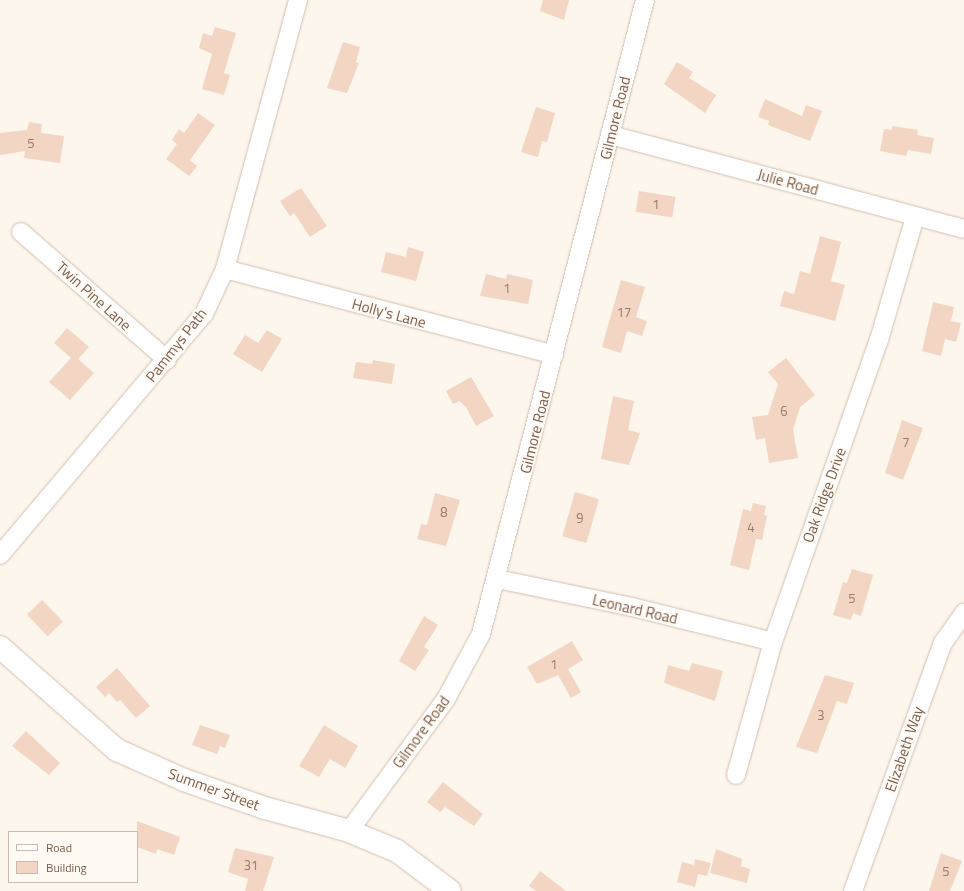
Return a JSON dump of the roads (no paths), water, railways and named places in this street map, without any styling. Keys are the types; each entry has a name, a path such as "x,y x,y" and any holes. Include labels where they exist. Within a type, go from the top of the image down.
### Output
{"street":[{"name":"Pammys Path","path":"0,555 167,360 204,314 225,269 298,0"},
{"name":"Gilmore Road","path":"349,831 446,699 467,665 496,580 645,0"},
{"name":"Julie Road","path":"611,135 964,229"},
{"name":"Oak Ridge Drive","path":"736,775 773,642 879,340 915,217"},
{"name":"Twin Pine Lane","path":"21,232 167,360"},
{"name":"Holly's Lane","path":"225,269 554,355"},
{"name":"Leonard Road","path":"496,580 632,607 773,642"},
{"name":"Elizabeth Way","path":"853,891 943,642 964,612"},
{"name":"Summer Street","path":"1,653 117,750 184,780 265,808 349,831 397,851 450,891"}]}
